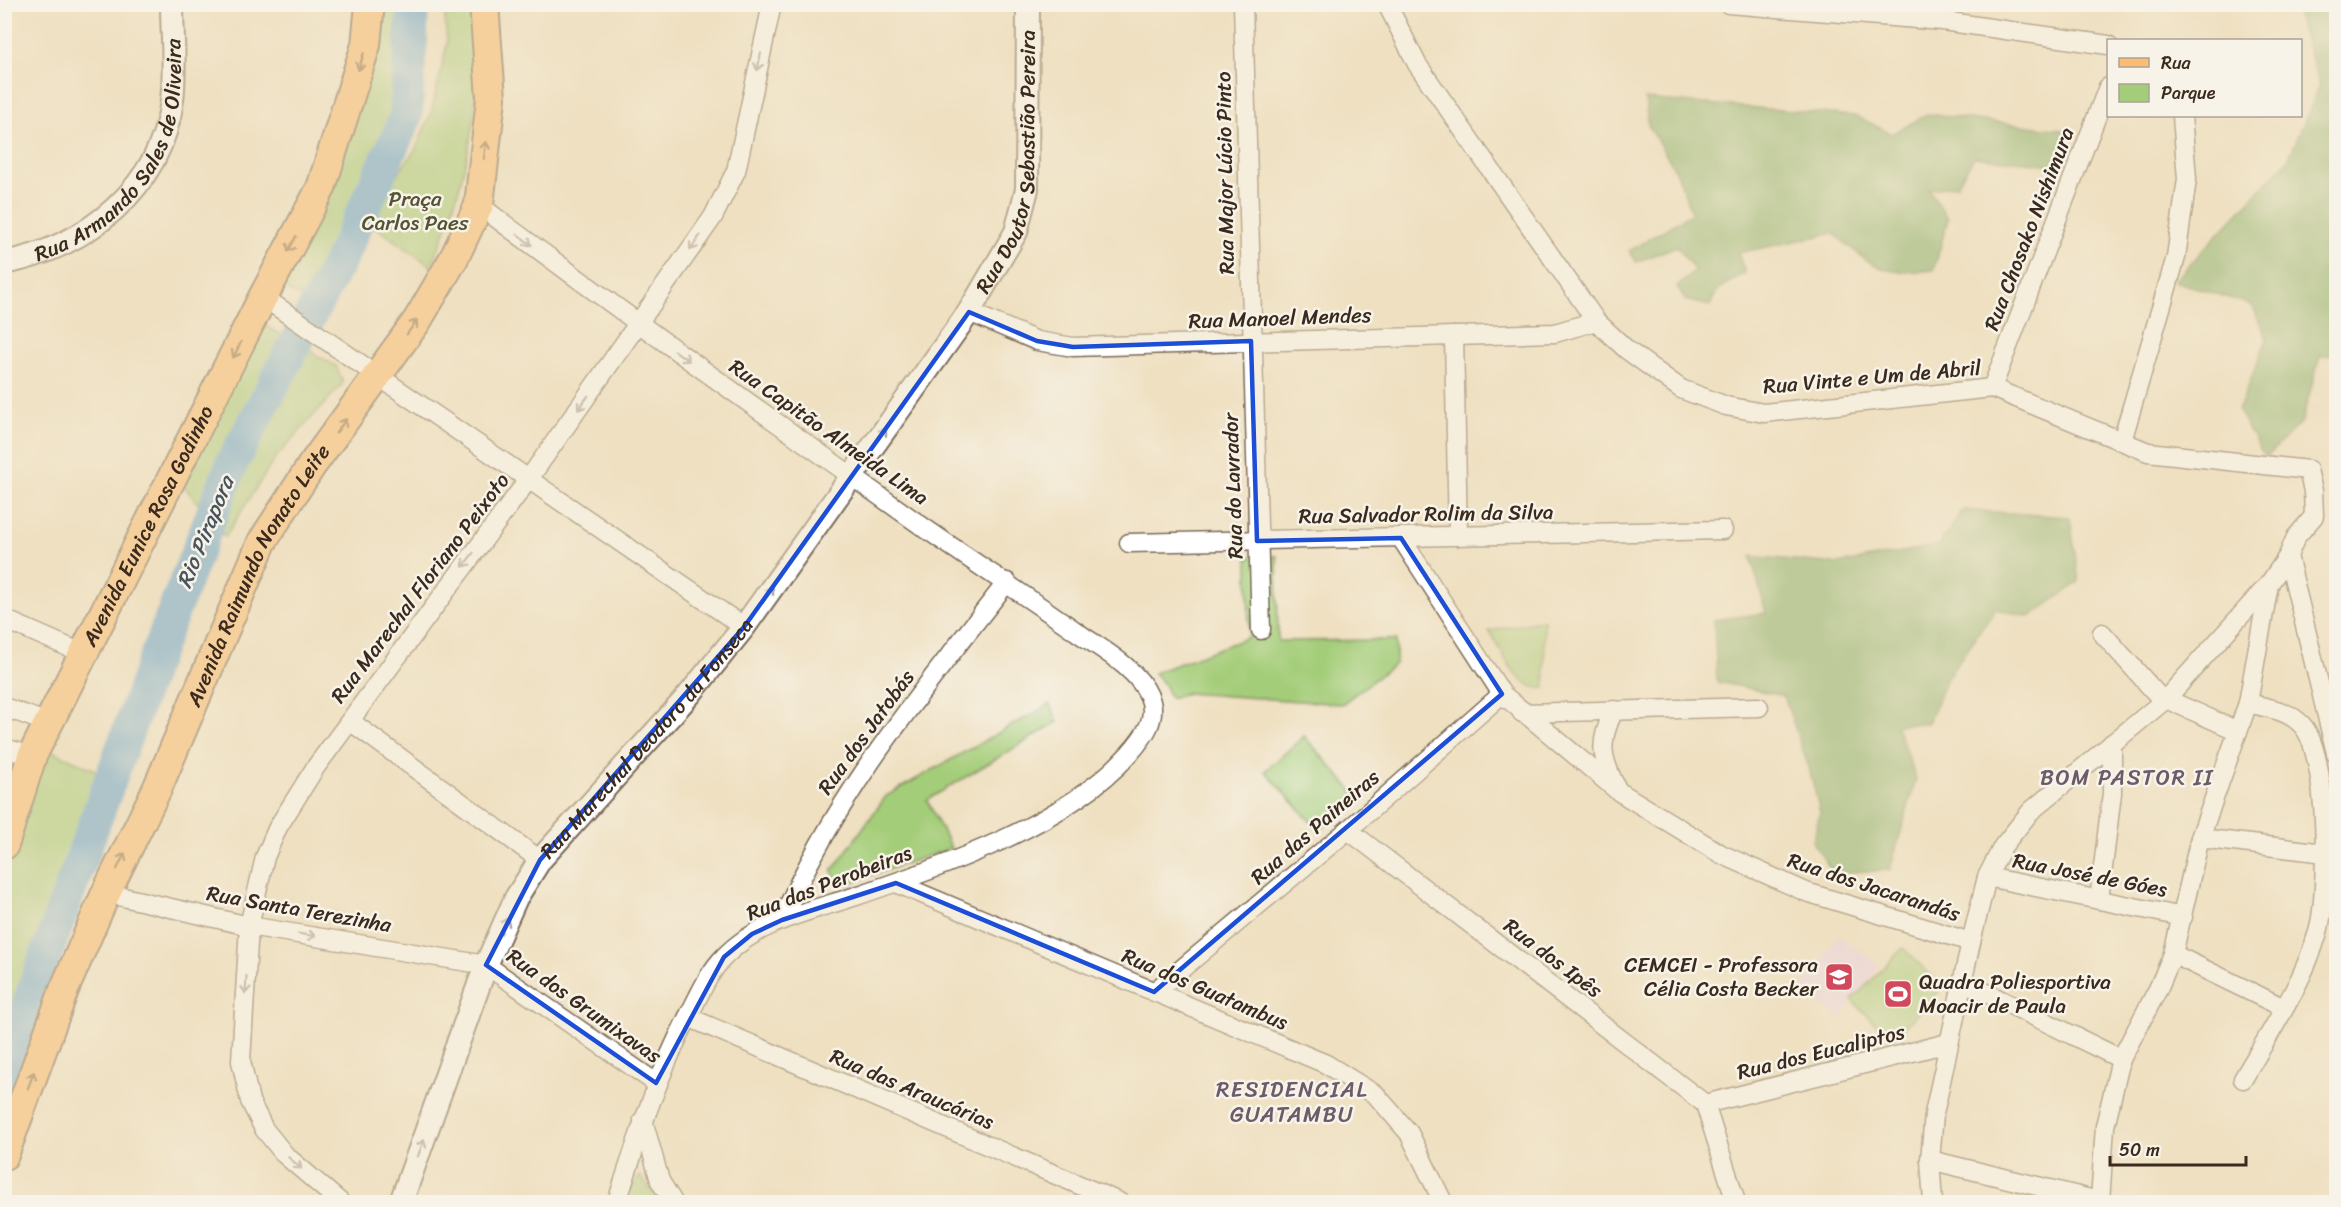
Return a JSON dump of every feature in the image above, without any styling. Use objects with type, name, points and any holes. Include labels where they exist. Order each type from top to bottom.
[{"type":"main road","name":"Avenida Eunice Rosa Godinho","points":[[4,845],[32,756],[269,302],[321,188],[366,45],[370,4]]},
{"type":"main road","name":"Avenida Raimundo Nonato Leite","points":[[4,1155],[64,990],[106,893],[157,789],[262,542],[312,465],[417,321],[439,284],[478,205],[491,98],[484,4]]},
{"type":"street","name":"Rua Armando Sales de Oliveira","points":[[4,263],[30,259],[68,243],[105,218],[135,192],[159,147],[172,101],[172,4]]},
{"type":"street","name":"Rua Marechal Floriano Peixoto","points":[[340,1203],[285,1155],[264,1129],[250,1101],[241,1061],[249,926],[265,857],[278,827],[315,768],[528,480],[713,217],[736,171],[772,4]]},
{"type":"street","name":"Rua Doutor Sebastião Pereira","points":[[969,312],[1016,232],[1027,189],[1028,4]]},
{"type":"street","name":"Rua Major Lúcio Pinto","points":[[1243,4],[1251,341]]},
{"type":"street","name":"Rua Vinte e Um de Abril","points":[[1387,4],[1418,64],[1596,321],[1628,350],[1680,389],[1736,408],[1764,413],[1992,388],[2148,452],[2308,470],[2313,491],[2314,516],[2296,537],[2288,556]]},
{"type":"street","points":[[1728,4],[1943,13],[2107,45]]},
{"type":"street","name":"Rua Chosako Nishimura","points":[[1992,388],[2107,92]]},
{"type":"street","points":[[2122,441],[2176,257],[2187,179],[2182,117]]},
{"type":"street","name":"Rua Capitão Almeida Lima","points":[[478,205],[639,325],[903,513],[1112,656],[1135,676],[1150,697]]},
{"type":"street","points":[[269,302],[327,339],[744,627]]},
{"type":"street","name":"Rua Manoel Mendes","points":[[969,312],[1037,340],[1073,347],[1555,333],[1596,321]]},
{"type":"street","name":"Rua Marechal Deodoro da Fonseca","points":[[401,1203],[486,965],[516,898],[540,860],[689,695],[744,627],[969,312]]},
{"type":"street","points":[[1454,336],[1458,536]]},
{"type":"street","name":"Rua do Lavrador","points":[[1251,341],[1261,630]]},
{"type":"street","name":"Rua Salvador Rolim da Silva","points":[[1129,543],[1723,530]]},
{"type":"street","name":"Rua dos Jacarandás","points":[[1401,538],[1502,694],[1618,791],[1721,854],[1806,892],[1971,942]]},
{"type":"street","points":[[1933,1203],[1930,1160],[1934,1114],[1971,942],[1988,877],[2003,846],[2031,811],[2165,700],[2269,584],[2288,556]]},
{"type":"street","points":[[2288,556],[2337,753]]},
{"type":"street","name":"Rua dos Jatobás","points":[[782,920],[802,874],[828,825],[876,751],[1007,582]]},
{"type":"street","points":[[1930,1160],[2101,1202],[2105,1126],[2121,1059],[2158,990],[2173,954],[2200,838],[2248,703],[2269,584]]},
{"type":"street","points":[[4,619],[84,654]]},
{"type":"street","points":[[2102,633],[2165,700],[2238,731]]},
{"type":"street","name":"Rua das Paineiras","points":[[1154,992],[1348,830],[1502,694]]},
{"type":"street","name":"Rua das Perobeiras","points":[[617,1203],[656,1083],[710,976],[724,957],[752,934],[782,920],[896,883],[1010,836],[1055,814],[1113,771],[1144,737],[1152,716],[1150,697]]},
{"type":"street","points":[[2243,1079],[2304,969],[2319,930],[2325,853],[2323,784],[2314,749],[2304,727],[2288,713],[2248,703]]},
{"type":"street","points":[[1522,713],[1759,706]]},
{"type":"street","points":[[4,707],[48,723]]},
{"type":"street","points":[[1614,710],[1604,731],[1602,751],[1618,791]]},
{"type":"street","points":[[350,721],[540,860]]},
{"type":"street","points":[[2099,900],[2112,793],[2112,743]]},
{"type":"street","points":[[4,748],[32,756]]},
{"type":"street","name":"Rua dos Ipês","points":[[1348,830],[1705,1104]]},
{"type":"street","points":[[2200,838],[2325,853]]},
{"type":"street","name":"Rua José de Góes","points":[[1988,877],[2183,917]]},
{"type":"street","name":"Rua dos Guatambus","points":[[896,883],[1326,1064],[1376,1095],[1409,1132],[1443,1203]]},
{"type":"street","name":"Rua Santa Terezinha","points":[[106,893],[249,926],[486,965]]},
{"type":"street","points":[[2173,954],[2284,1008]]},
{"type":"street","name":"Rua dos Grumixavas","points":[[486,965],[656,1083]]},
{"type":"street","points":[[1964,982],[2121,1059]]},
{"type":"street","name":"Rua das Araucárias","points":[[688,1017],[1119,1203]]},
{"type":"street","name":"Rua dos Eucaliptos","points":[[1705,1104],[1948,1043]]},
{"type":"street","points":[[1705,1104],[1736,1203]]},
{"type":"street","points":[[643,1120],[660,1181],[673,1203]]},
{"type":"highlighted area","points":[[969,312],[1037,341],[1073,347],[1251,341],[1257,541],[1401,538],[1502,694],[1154,992],[896,883],[782,920],[752,934],[724,957],[656,1083],[486,965],[540,860],[744,627]]},
{"type":"shaded area","name":"CEMCEI - Professora Célia Costa Becker","points":[[1838,936],[1879,965],[1840,1019],[1800,990]]},
{"type":"green space","points":[[374,5],[426,5],[427,43],[419,109],[404,151],[345,232],[306,300],[281,287]]},
{"type":"green space","name":"Praça Carlos Paes","points":[[444,5],[469,5],[476,49],[475,108],[459,190],[431,266],[364,219],[415,150],[432,111],[447,44]]},
{"type":"green space","points":[[2300,5],[2336,5],[2336,355],[2320,356],[2302,421],[2265,458],[2238,411],[2267,339],[2252,305],[2174,281],[2288,160],[2320,85],[2296,11]]},
{"type":"green space","points":[[1645,99],[1856,116],[1892,134],[1927,114],[2072,131],[2063,166],[1974,157],[1957,185],[1929,189],[1948,219],[1934,270],[1900,272],[1888,270],[1868,261],[1833,233],[1738,253],[1745,273],[1718,289],[1710,306],[1685,300],[1677,287],[1695,271],[1677,246],[1636,262],[1629,251],[1692,213],[1677,173],[1648,125]]},
{"type":"green space","points":[[259,322],[336,366],[343,383],[276,457],[225,537],[179,480]]},
{"type":"green space","points":[[1963,510],[2070,517],[2079,582],[2030,617],[1996,609],[1946,679],[1928,723],[1896,725],[1916,779],[1890,870],[1833,873],[1813,842],[1820,812],[1809,768],[1784,696],[1717,682],[1714,620],[1766,613],[1751,556],[1838,564],[1939,545]]},
{"type":"green space","points":[[1277,556],[1278,641],[1396,640],[1396,663],[1342,704],[1187,693],[1170,698],[1164,684],[1154,673],[1249,637],[1248,557]]},
{"type":"green space","points":[[1544,620],[1545,688],[1535,687],[1518,677],[1489,631]]},
{"type":"green space","points":[[1050,704],[1058,722],[927,800],[951,848],[847,884],[837,881],[832,871],[886,796]]},
{"type":"green space","points":[[1304,736],[1358,797],[1319,831],[1265,771]]},
{"type":"green space","points":[[43,747],[100,772],[16,1015],[5,1072],[5,873],[26,811]]},
{"type":"green space","name":"Quadra Poliesportiva Moacir de Paula","points":[[1903,948],[1943,987],[1892,1040],[1852,1000]]},
{"type":"green space","points":[[640,1176],[660,1202],[628,1202],[632,1187]]},
{"type":"waterway","name":"Rio Pirapora","points":[[4,1070],[152,666],[233,461],[341,258],[406,117],[413,4]]},
{"type":"place","name":"CEMCEI - Professora Célia Costa Becker","points":[[1839,977]]},
{"type":"place","name":"Quadra Poliesportiva Moacir de Paula","points":[[1898,994]]},
{"type":"district","name":"BOM PASTOR II","points":[[2127,777]]},
{"type":"district","name":"RESIDENCIAL GUATAMBU","points":[[1292,1102]]}]
